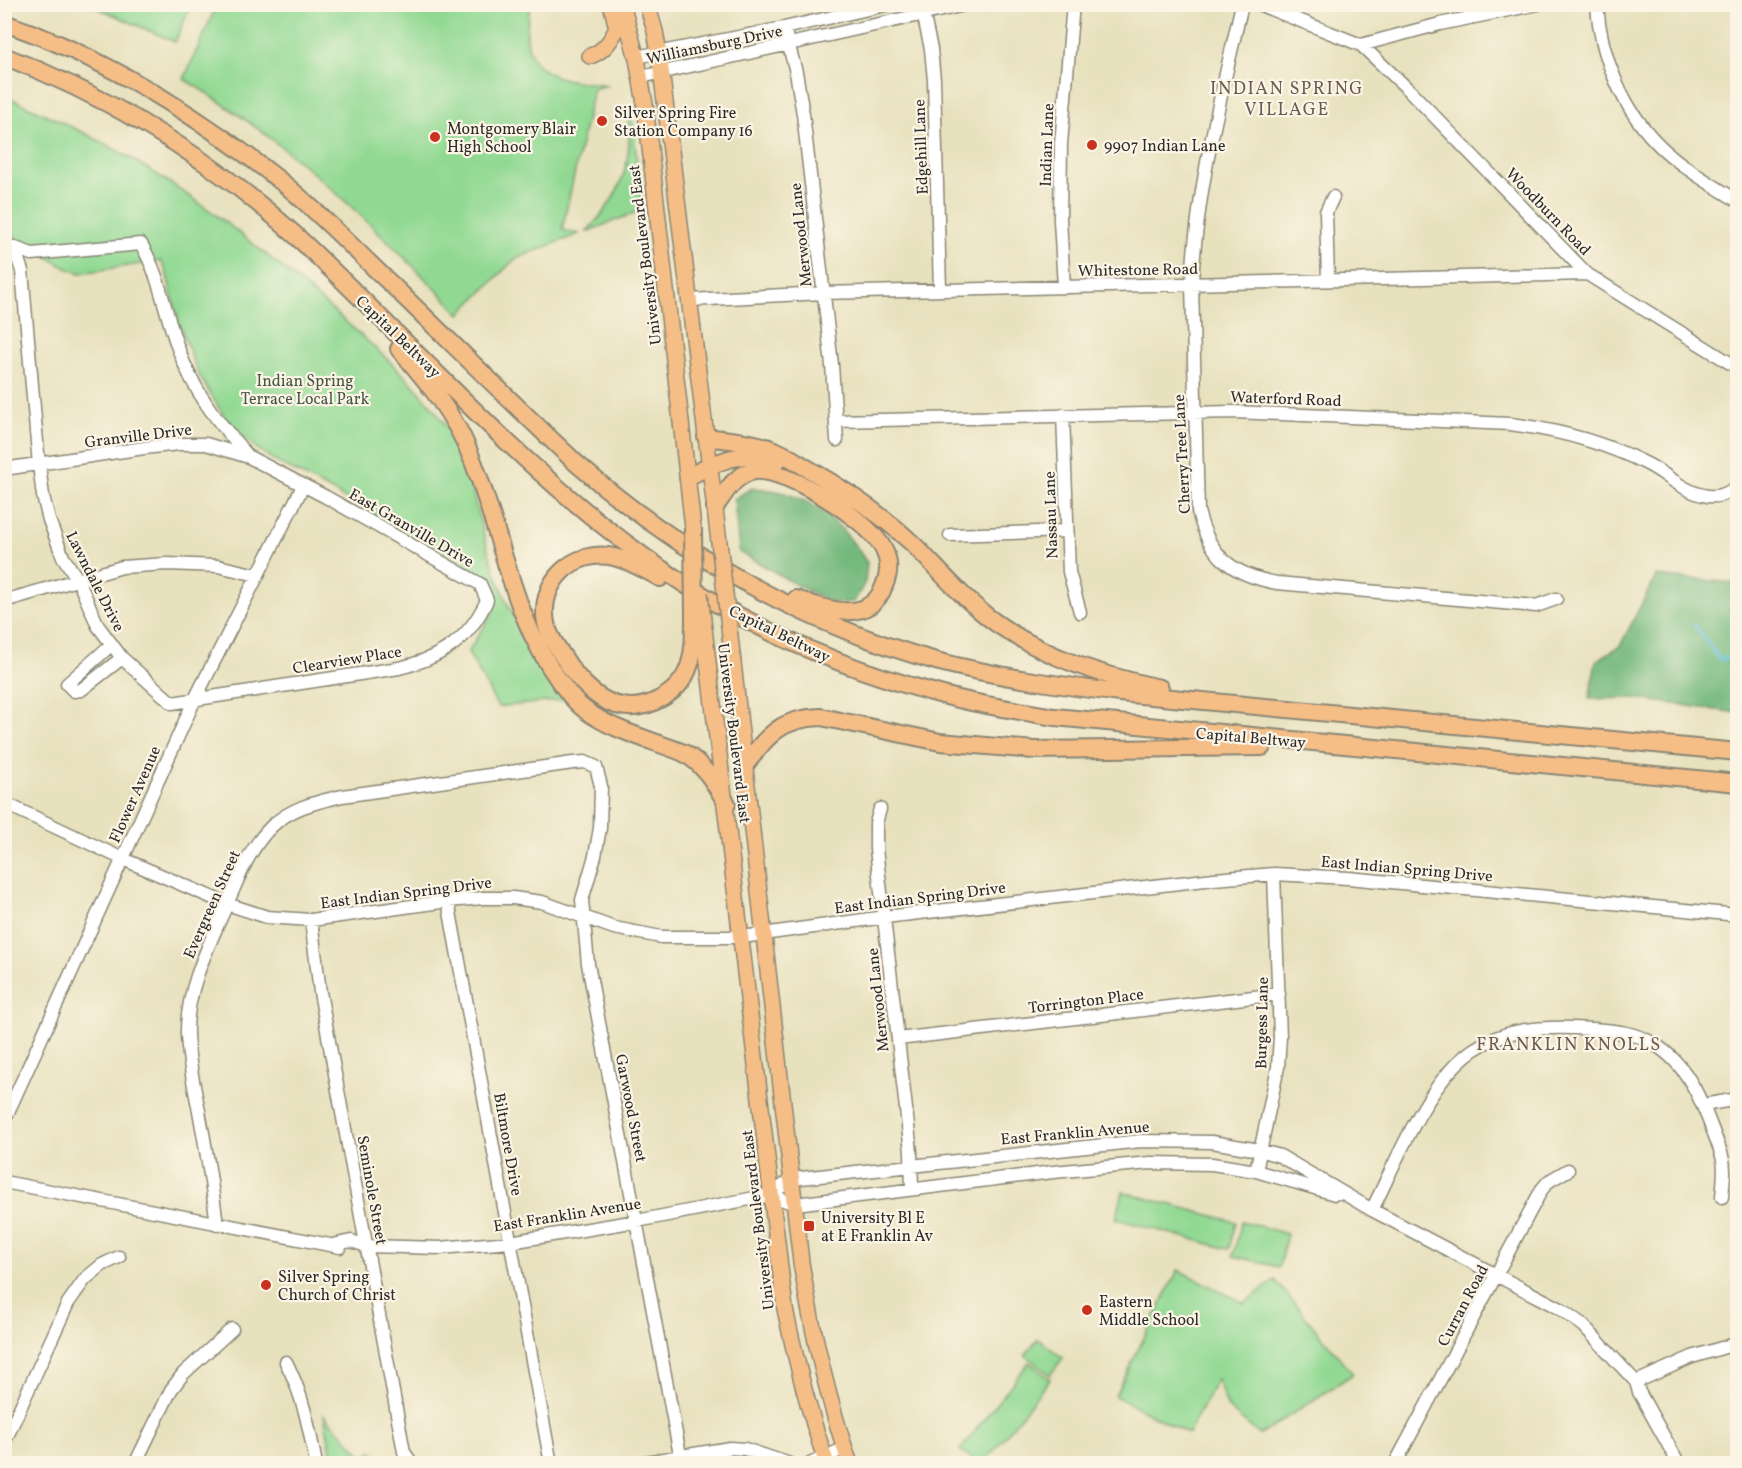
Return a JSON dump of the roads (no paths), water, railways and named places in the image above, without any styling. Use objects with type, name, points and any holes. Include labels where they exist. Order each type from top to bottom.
[{"type":"highway","name":"Capital Beltway","points":[[4,24],[67,49],[120,75],[175,106],[229,142],[285,185],[532,422],[601,485],[650,523],[729,573],[794,608],[849,632],[936,661],[1025,681],[1120,693],[1737,752]]},
{"type":"highway","name":"Capital Beltway","points":[[4,56],[56,77],[106,102],[212,166],[268,210],[512,446],[603,525],[661,568],[720,604],[783,638],[839,662],[933,693],[1055,717],[1737,783]]},
{"type":"highway","points":[[320,258],[447,407],[460,430],[480,482],[526,623],[543,657],[569,694],[582,708],[596,717],[695,759],[711,777],[726,804]]},
{"type":"highway","points":[[706,436],[753,443],[772,449],[824,477],[882,518],[912,543],[969,601],[995,622],[1040,650],[1110,676],[1231,704]]},
{"type":"highway","points":[[688,477],[709,465],[738,456],[751,455],[788,463],[824,477]]},
{"type":"highway","points":[[715,507],[730,485],[742,475],[753,471],[777,474],[818,493],[856,519],[873,534],[884,550],[888,564],[888,578],[873,603],[860,610],[844,612],[802,601],[729,573]]},
{"type":"highway","points":[[693,528],[698,617],[691,664],[684,678],[667,696],[639,706],[622,706],[606,701],[593,694],[582,684],[552,638],[546,625],[545,614],[549,588],[555,577],[565,567],[590,556],[603,555],[629,562],[714,606],[783,638]]},
{"type":"highway","points":[[745,765],[775,729],[790,721],[813,717],[840,720],[940,742],[1023,750],[1334,745]]},
{"type":"main road","points":[[590,56],[596,54],[613,37],[617,27],[611,4]]},
{"type":"main road","name":"University Boulevard East","points":[[622,4],[641,77],[693,528]]},
{"type":"main road","name":"University Boulevard East","points":[[647,4],[659,52],[690,300],[765,934],[801,1262],[811,1326],[831,1407],[850,1464]]},
{"type":"main road","name":"University Boulevard East","points":[[698,617],[726,804],[785,1309],[820,1461]]},
{"type":"street","name":"Williamsburg Drive","points":[[636,57],[784,28],[890,4]]},
{"type":"street","name":"Williamsburg Drive","points":[[641,77],[788,45],[922,10],[969,4]]},
{"type":"street","name":"Indian Lane","points":[[1064,288],[1060,220],[1061,144],[1073,4]]},
{"type":"street","name":"Cherry Tree Lane","points":[[1242,4],[1198,210],[1192,285],[1198,511],[1208,540],[1216,553],[1240,572],[1256,579],[1277,583],[1536,606],[1556,599]]},
{"type":"street","points":[[1258,4],[1361,45],[1440,24],[1538,4]]},
{"type":"street","points":[[1597,4],[1605,53],[1612,73],[1632,110],[1649,134],[1684,166],[1737,201]]},
{"type":"street","name":"Edgehill Lane","points":[[922,10],[934,80],[940,290]]},
{"type":"street","name":"Merwood Lane","points":[[784,28],[796,72],[803,114],[832,365],[837,440]]},
{"type":"street","name":"Woodburn Road","points":[[1361,45],[1410,91],[1587,274],[1737,368]]},
{"type":"street","points":[[1328,280],[1326,212],[1333,197]]},
{"type":"street","points":[[9,245],[32,254],[141,244],[149,258],[178,350],[200,397],[213,416],[249,457]]},
{"type":"street","name":"Lawndale Drive","points":[[9,245],[22,271],[43,496],[63,557],[78,580],[98,626],[122,658],[172,703],[195,699]]},
{"type":"street","name":"Whitestone Road","points":[[690,300],[823,293],[1587,274]]},
{"type":"street","name":"Waterford Road","points":[[836,421],[1234,411],[1457,421],[1541,428],[1575,436],[1621,451],[1703,495],[1720,496],[1737,486]]},
{"type":"street","name":"Nassau Lane","points":[[1064,415],[1069,572],[1080,612]]},
{"type":"street","name":"Granville Drive","points":[[4,469],[179,444],[206,444],[249,457],[303,486]]},
{"type":"street","name":"Flower Avenue","points":[[4,1121],[195,699],[303,486]]},
{"type":"street","name":"East Granville Drive","points":[[303,486],[480,584],[487,600],[482,610]]},
{"type":"street","points":[[950,535],[1067,531]]},
{"type":"street","points":[[4,601],[122,567],[167,564],[218,566],[257,575]]},
{"type":"street","name":"Clearview Place","points":[[195,699],[422,663],[459,641],[473,626],[482,610]]},
{"type":"street","points":[[111,645],[67,684],[74,691],[81,690],[122,658]]},
{"type":"street","name":"Evergreen Street","points":[[217,1224],[212,1182],[190,1067],[188,1016],[194,987],[227,904],[248,857],[272,826],[289,813],[308,804],[342,796],[573,763],[585,762],[596,767]]},
{"type":"street","name":"Garwood Street","points":[[596,767],[601,786],[600,828],[595,856],[582,900],[588,964],[680,1455]]},
{"type":"street","name":"East Indian Spring Drive","points":[[4,803],[123,859],[227,904],[267,917],[311,920],[448,901],[513,898],[542,902],[614,928],[661,937],[741,937],[885,917],[1274,874],[1348,878],[1737,915]]},
{"type":"street","name":"Merwood Lane","points":[[880,808],[876,823],[876,849],[913,1166],[912,1189]]},
{"type":"street","name":"Burgess Lane","points":[[1256,1171],[1278,1067],[1280,1037],[1274,874]]},
{"type":"street","name":"Biltmore Drive","points":[[448,901],[551,1464]]},
{"type":"street","name":"Seminole Street","points":[[311,920],[320,992],[404,1452],[412,1464]]},
{"type":"street","name":"Torrington Place","points":[[898,1039],[1279,994]]},
{"type":"street","points":[[1372,1210],[1427,1102],[1442,1078],[1472,1050],[1493,1039],[1540,1027],[1594,1030],[1638,1036],[1664,1050],[1685,1071],[1703,1105],[1722,1157],[1724,1169],[1722,1197]]},
{"type":"street","points":[[1703,1105],[1737,1099]]},
{"type":"street","name":"East Franklin Avenue","points":[[4,1182],[333,1245],[351,1241],[367,1246],[440,1248],[510,1242],[637,1221],[770,1195],[792,1179],[1141,1141],[1212,1142],[1281,1156],[1372,1210],[1559,1308],[1583,1325],[1636,1382],[1638,1392],[1679,1464]]},
{"type":"street","name":"East Franklin Avenue","points":[[770,1195],[795,1204],[1150,1162],[1212,1164],[1256,1171],[1334,1194],[1372,1210]]},
{"type":"street","name":"Curran Road","points":[[1395,1464],[1542,1189],[1568,1170]]},
{"type":"street","points":[[4,1443],[68,1303],[84,1279],[102,1265],[119,1257]]},
{"type":"street","points":[[135,1464],[171,1390],[183,1374],[232,1329]]},
{"type":"street","points":[[1636,1382],[1692,1357],[1737,1343]]},
{"type":"street","points":[[286,1362],[297,1382],[306,1410],[316,1464]]},
{"type":"street","points":[[634,1464],[730,1448],[745,1449],[790,1464]]},
{"type":"street","points":[[820,1461],[845,1448]]},
{"type":"waterway","points":[[1694,624],[1720,660],[1738,655]]},
{"type":"place","name":"Silver Spring Fire Station Company 16","points":[[602,121]]},
{"type":"place","name":"Montgomery Blair High School","points":[[435,137]]},
{"type":"place","name":"9907 Indian Lane","points":[[1092,145]]},
{"type":"place","name":"University Bl E at E Franklin Av","points":[[809,1226]]},
{"type":"place","name":"Silver Spring Church of Christ","points":[[266,1285]]},
{"type":"place","name":"Eastern Middle School","points":[[1087,1310]]},
{"type":"district","name":"INDIAN SPRING VILLAGE","points":[[1287,98]]},
{"type":"district","name":"FRANKLIN KNOLLS","points":[[1569,1044]]},
{"type":"park label","name":"Indian Spring Terrace Local Park","points":[[305,389]]}]
